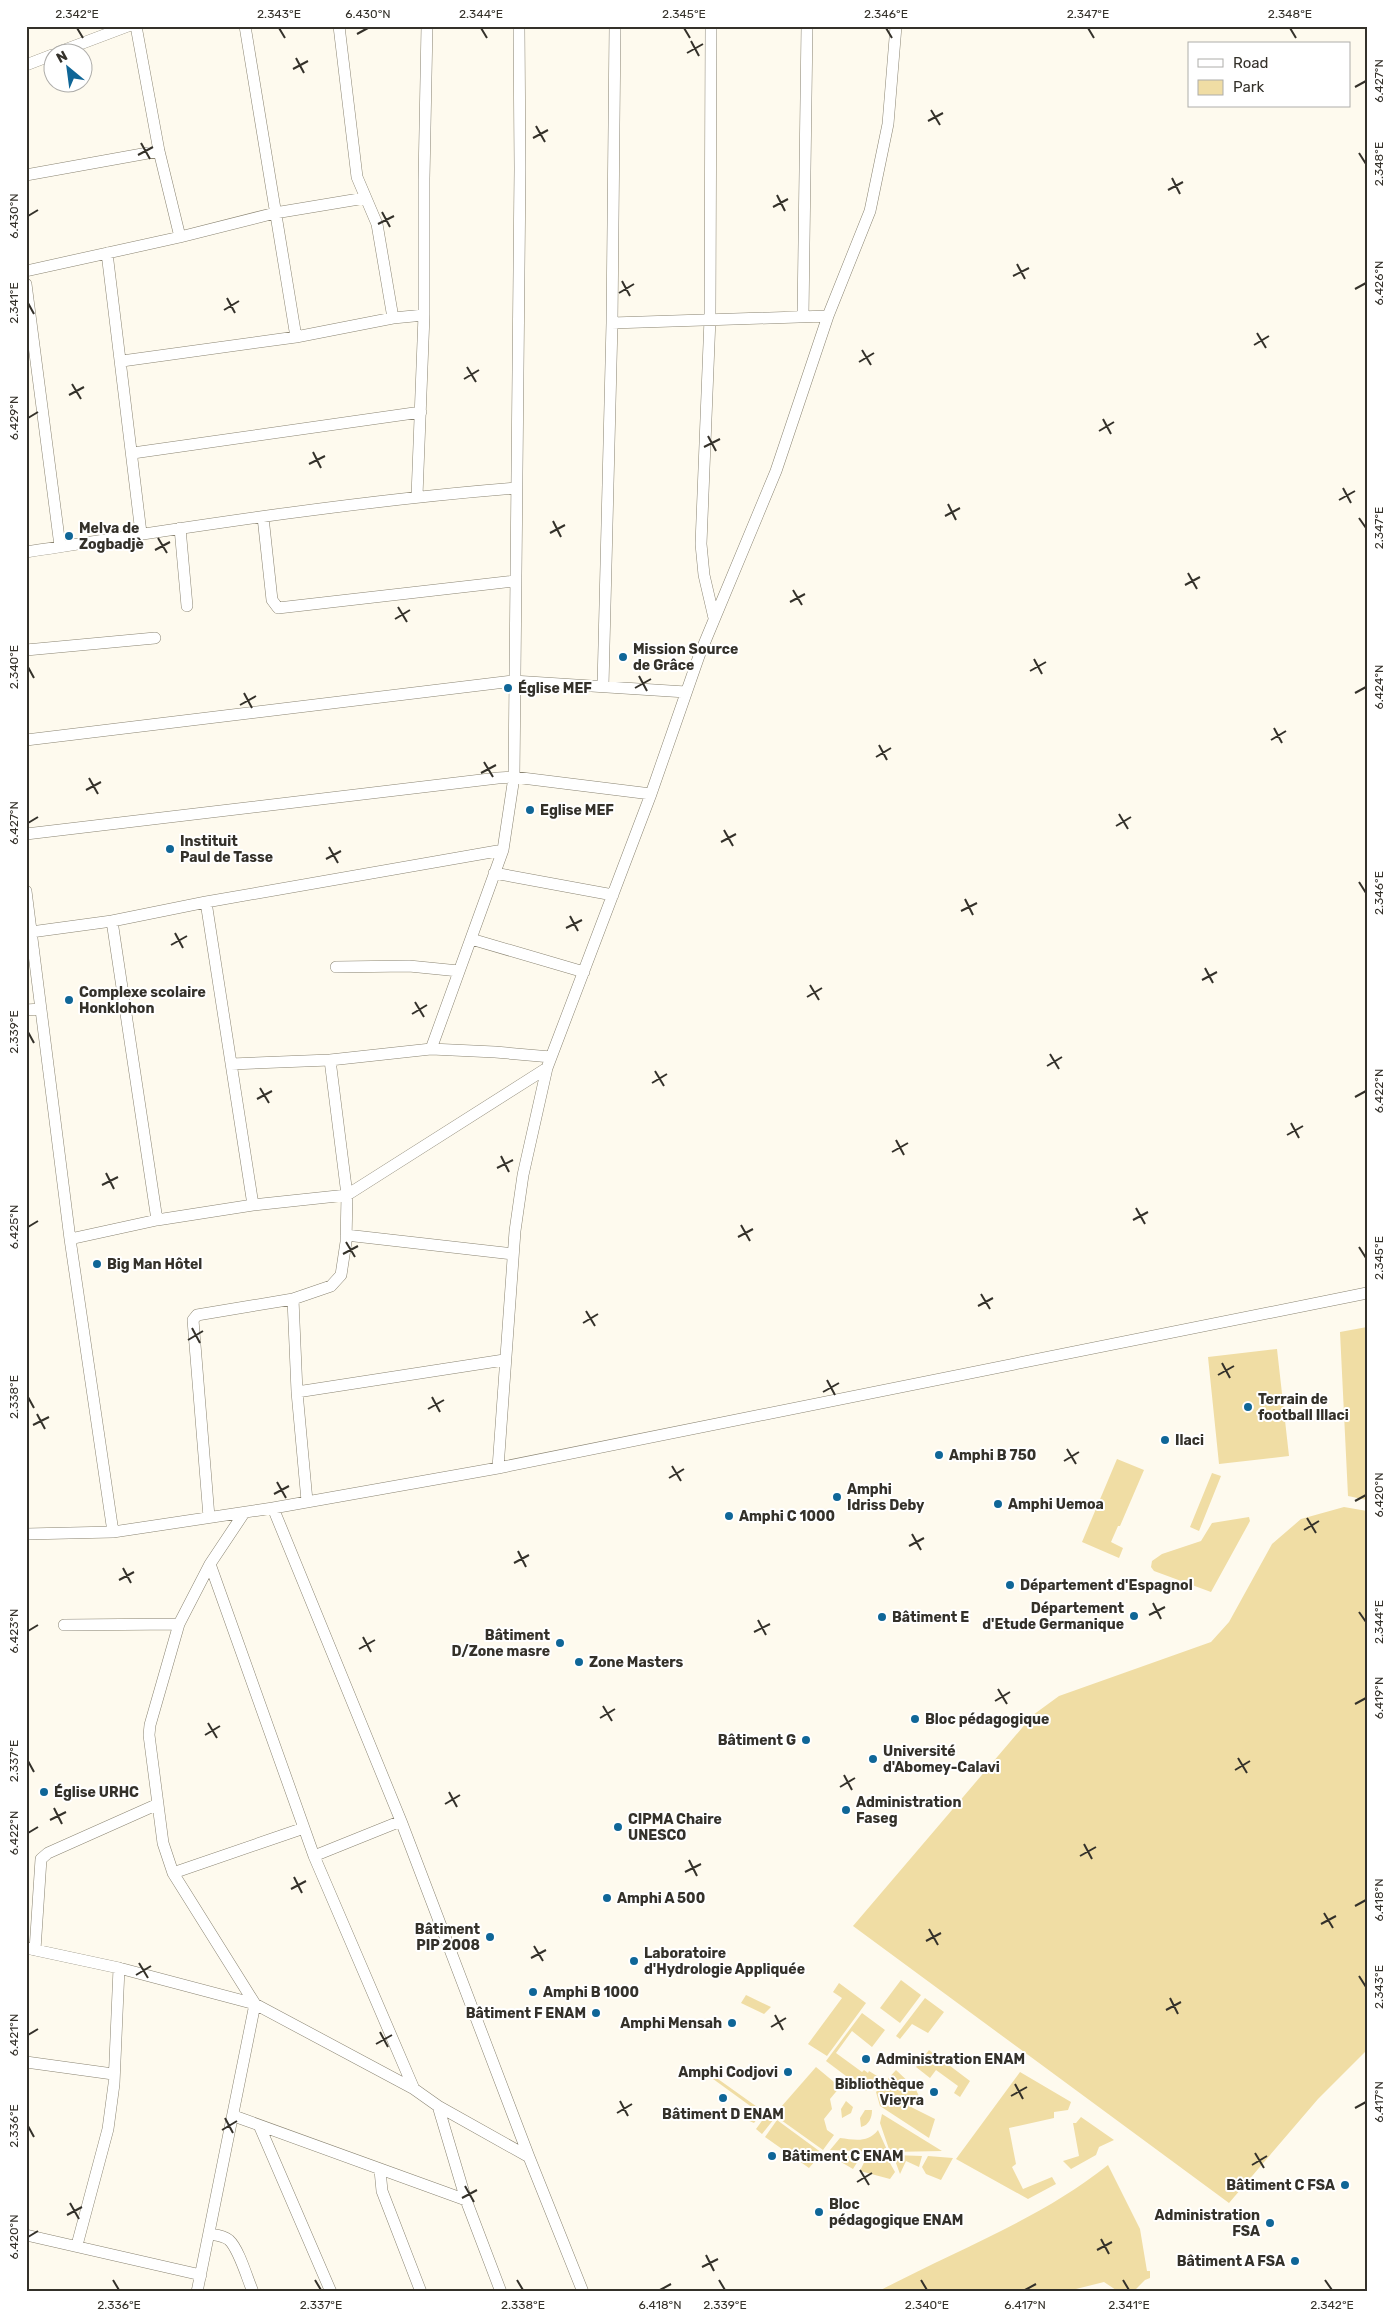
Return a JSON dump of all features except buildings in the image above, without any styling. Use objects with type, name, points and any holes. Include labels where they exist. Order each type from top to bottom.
[{"type":"street","points":[[86,42],[128,26]]},
{"type":"street","points":[[136,26],[159,152],[180,237]]},
{"type":"street","points":[[244,26],[296,337]]},
{"type":"street","points":[[339,26],[357,176],[376,224],[393,318]]},
{"type":"street","points":[[417,496],[424,315],[424,179],[428,26]]},
{"type":"street","points":[[431,1049],[503,850],[514,777],[513,681],[520,169],[519,26]]},
{"type":"street","points":[[603,686],[612,323],[615,26]]},
{"type":"street","points":[[711,26],[710,318],[701,544],[704,574],[714,618]]},
{"type":"street","points":[[803,316],[807,26]]},
{"type":"street","points":[[498,1468],[504,1360],[513,1254],[523,1176],[549,1063],[652,794],[686,692],[714,618],[776,472],[828,316],[870,211],[880,169],[889,116],[896,26]]},
{"type":"street","points":[[26,65],[42,59]]},
{"type":"street","points":[[26,176],[159,152]]},
{"type":"street","points":[[26,271],[180,237],[275,213],[365,198]]},
{"type":"street","points":[[107,253],[122,361],[141,533]]},
{"type":"street","points":[[26,284],[60,546]]},
{"type":"street","points":[[122,361],[296,337],[393,318],[424,315]]},
{"type":"street","points":[[612,323],[710,318],[828,316]]},
{"type":"street","points":[[133,453],[421,412]]},
{"type":"street","points":[[26,552],[141,533],[417,496],[516,488]]},
{"type":"street","points":[[263,517],[272,600],[278,608],[515,581]]},
{"type":"street","points":[[180,528],[187,606]]},
{"type":"street","points":[[26,650],[155,638]]},
{"type":"street","points":[[26,740],[513,681],[686,692]]},
{"type":"street","points":[[26,834],[514,777],[652,794]]},
{"type":"street","points":[[31,932],[112,921],[206,902],[503,850]]},
{"type":"street","points":[[494,873],[613,895]]},
{"type":"street","points":[[26,891],[70,1239],[113,1532]]},
{"type":"street","points":[[206,902],[253,1205]]},
{"type":"street","points":[[112,921],[157,1220]]},
{"type":"street","points":[[471,939],[584,972]]},
{"type":"street","points":[[336,967],[409,966],[459,971]]},
{"type":"street","points":[[26,1010],[41,1009]]},
{"type":"street","points":[[231,1064],[330,1060],[431,1049],[495,1052],[549,1063]]},
{"type":"street","points":[[208,1517],[193,1320],[197,1316],[293,1299],[331,1286],[342,1275],[347,1195],[330,1060]]},
{"type":"street","points":[[70,1239],[157,1220],[253,1205],[347,1195],[549,1063]]},
{"type":"street","points":[[346,1235],[513,1254]]},
{"type":"street","points":[[26,1534],[113,1532],[244,1513],[498,1468],[1367,1293]]},
{"type":"street","points":[[293,1299],[297,1392],[307,1501]]},
{"type":"street","points":[[297,1392],[504,1360]]},
{"type":"street","points":[[273,1508],[401,1821],[529,2157],[583,2292]]},
{"type":"street","points":[[197,2292],[234,2116],[255,2004],[173,1873],[162,1843],[149,1735],[150,1725],[179,1624],[210,1564],[244,1513]]},
{"type":"street","points":[[210,1564],[314,1856],[414,2090]]},
{"type":"street","points":[[64,1625],[179,1624]]},
{"type":"street","points":[[158,1804],[48,1853],[41,1860],[30,1949],[119,1968],[255,2004],[414,2090],[438,2106],[529,2157]]},
{"type":"street","points":[[314,1856],[401,1821]]},
{"type":"street","points":[[173,1873],[304,1828]]},
{"type":"street","points":[[77,2245],[108,2128],[119,1968]]},
{"type":"street","points":[[26,2062],[113,2074]]},
{"type":"street","points":[[438,2106],[466,2200],[502,2292]]},
{"type":"street","points":[[234,2116],[466,2200]]},
{"type":"street","points":[[259,2125],[331,2292]]},
{"type":"street","points":[[380,2170],[382,2191],[421,2292]]},
{"type":"street","points":[[26,2234],[200,2275]]},
{"type":"street","points":[[209,2234],[221,2236],[229,2240],[235,2248],[253,2292]]},
{"type":"green space","points":[[1367,1327],[1367,1500],[1348,1496],[1340,1332]]},
{"type":"green space","name":"Terrain de football Illaci","points":[[1277,1349],[1289,1456],[1219,1464],[1208,1357]]},
{"type":"green space","points":[[1117,1459],[1144,1470],[1120,1526],[1118,1526],[1111,1542],[1123,1548],[1119,1558],[1082,1542]]},
{"type":"green space","points":[[1212,1473],[1221,1476],[1199,1531],[1190,1527]]},
{"type":"green space","points":[[1344,1507],[1367,1511],[1367,2050],[1318,2099],[1229,2203],[853,1926],[1033,1715],[1059,1696],[1211,1642],[1229,1622],[1272,1544],[1301,1519]]},
{"type":"green space","points":[[1249,1517],[1250,1521],[1211,1592],[1154,1571],[1151,1567],[1152,1561],[1162,1554],[1201,1541],[1212,1523]]},
{"type":"green space","points":[[901,1980],[921,1995],[900,2023],[880,2008]]},
{"type":"green space","points":[[839,1983],[866,2003],[827,2056],[808,2044],[842,1998],[833,1992]]},
{"type":"green space","points":[[746,1995],[771,2007],[764,2014],[741,2003]]},
{"type":"green space","points":[[925,1998],[944,2012],[928,2033],[912,2024],[900,2039],[896,2036]]},
{"type":"green space","points":[[862,2013],[885,2030],[872,2047],[852,2031],[836,2053],[862,2072],[864,2070],[868,2073],[869,2071],[877,2076],[866,2091],[826,2061]]},
{"type":"green space","points":[[929,2050],[970,2081],[960,2097],[954,2093],[958,2086],[936,2070],[930,2078],[916,2067]]},
{"type":"green space","points":[[816,2067],[840,2087],[830,2099],[832,2109],[824,2119],[827,2130],[834,2135],[823,2150],[774,2115]]},
{"type":"green space","points":[[896,2070],[915,2088],[919,2096],[911,2107],[935,2119],[929,2138],[880,2106],[876,2092]]},
{"type":"green space","points":[[1020,2072],[1071,2102],[1068,2110],[1054,2112],[1054,2118],[1009,2128],[1016,2164],[1012,2167],[1023,2189],[1052,2177],[1056,2184],[1028,2199],[956,2159]]},
{"type":"green space","points":[[711,2074],[760,2109],[760,2115],[754,2123],[745,2119],[753,2108],[709,2076]]},
{"type":"green space","points":[[846,2101],[853,2107],[851,2113],[842,2118],[841,2109]]},
{"type":"green space","points":[[865,2110],[872,2110],[870,2121],[861,2127],[860,2118]]},
{"type":"green space","points":[[767,2114],[774,2119],[762,2134],[756,2129]]},
{"type":"green space","points":[[882,2114],[942,2151],[890,2152],[880,2123]]},
{"type":"green space","points":[[1081,2117],[1114,2140],[1099,2147],[1096,2155],[1071,2169],[1063,2161],[1079,2156],[1073,2123],[1076,2123]]},
{"type":"green space","points":[[777,2120],[822,2153],[809,2168],[765,2137]]},
{"type":"green space","points":[[878,2130],[888,2152],[830,2150],[840,2138],[866,2139]]},
{"type":"green space","points":[[829,2155],[861,2156],[853,2169]]},
{"type":"green space","points":[[893,2155],[922,2156],[919,2167],[906,2161],[900,2174]]},
{"type":"green space","points":[[867,2156],[886,2156],[895,2172],[890,2179],[860,2171]]},
{"type":"green space","points":[[928,2156],[953,2158],[941,2180],[926,2174],[922,2167]]},
{"type":"green space","points":[[1108,2165],[1140,2229],[1147,2271],[1150,2271],[1150,2278],[1145,2280],[1133,2292],[1119,2292],[1104,2282],[1064,2292],[877,2292],[1025,2219],[1081,2185]]},
{"type":"place","name":"Melva de Zogbadjè","points":[[69,536]]},
{"type":"place","name":"Mission Source de Grâce","points":[[623,657]]},
{"type":"place","name":"Église MEF","points":[[508,688]]},
{"type":"place","name":"Eglise MEF","points":[[530,810]]},
{"type":"place","name":"Instituit Paul de Tasse","points":[[170,849]]},
{"type":"place","name":"Complexe scolaire Honklohon","points":[[69,1000]]},
{"type":"place","name":"Big Man Hôtel","points":[[97,1264]]},
{"type":"place","name":"Terrain de football Illaci","points":[[1248,1407]]},
{"type":"place","name":"Ilaci","points":[[1165,1440]]},
{"type":"place","name":"Amphi B 750","points":[[939,1455]]},
{"type":"place","name":"Amphi Idriss Deby","points":[[837,1497]]},
{"type":"place","name":"Amphi Uemoa","points":[[998,1504]]},
{"type":"place","name":"Amphi C 1000","points":[[729,1516]]},
{"type":"place","name":"Département d'Espagnol","points":[[1010,1585]]},
{"type":"place","name":"Département d'Etude Germanique","points":[[1134,1616]]},
{"type":"place","name":"Bâtiment E","points":[[882,1617]]},
{"type":"place","name":"Bâtiment D/Zone masre","points":[[560,1643]]},
{"type":"place","name":"Zone Masters","points":[[579,1662]]},
{"type":"place","name":"Bloc pédagogique","points":[[915,1719]]},
{"type":"place","name":"Bâtiment G","points":[[806,1740]]},
{"type":"place","name":"Université d'Abomey-Calavi","points":[[873,1759]]},
{"type":"place","name":"Église URHC","points":[[44,1792]]},
{"type":"place","name":"Administration Faseg","points":[[846,1810]]},
{"type":"place","name":"CIPMA Chaire UNESCO","points":[[618,1827]]},
{"type":"place","name":"Amphi A 500","points":[[607,1898]]},
{"type":"place","name":"Bâtiment PIP 2008","points":[[490,1937]]},
{"type":"place","name":"Laboratoire d'Hydrologie Appliquée","points":[[634,1961]]},
{"type":"place","name":"Amphi B 1000","points":[[533,1992]]},
{"type":"place","name":"Bâtiment F ENAM","points":[[596,2013]]},
{"type":"place","name":"Amphi Mensah","points":[[732,2023]]},
{"type":"place","name":"Administration ENAM","points":[[866,2059]]},
{"type":"place","name":"Amphi Codjovi","points":[[788,2072]]},
{"type":"place","name":"Bibliothèque Vieyra","points":[[934,2092]]},
{"type":"place","name":"Bâtiment D ENAM","points":[[723,2098]]},
{"type":"place","name":"Bâtiment C ENAM","points":[[772,2156]]},
{"type":"place","name":"Bâtiment C FSA","points":[[1345,2185]]},
{"type":"place","name":"Bloc pédagogique ENAM","points":[[819,2212]]},
{"type":"place","name":"Administration FSA","points":[[1270,2223]]},
{"type":"place","name":"Bâtiment A FSA","points":[[1295,2261]]}]
